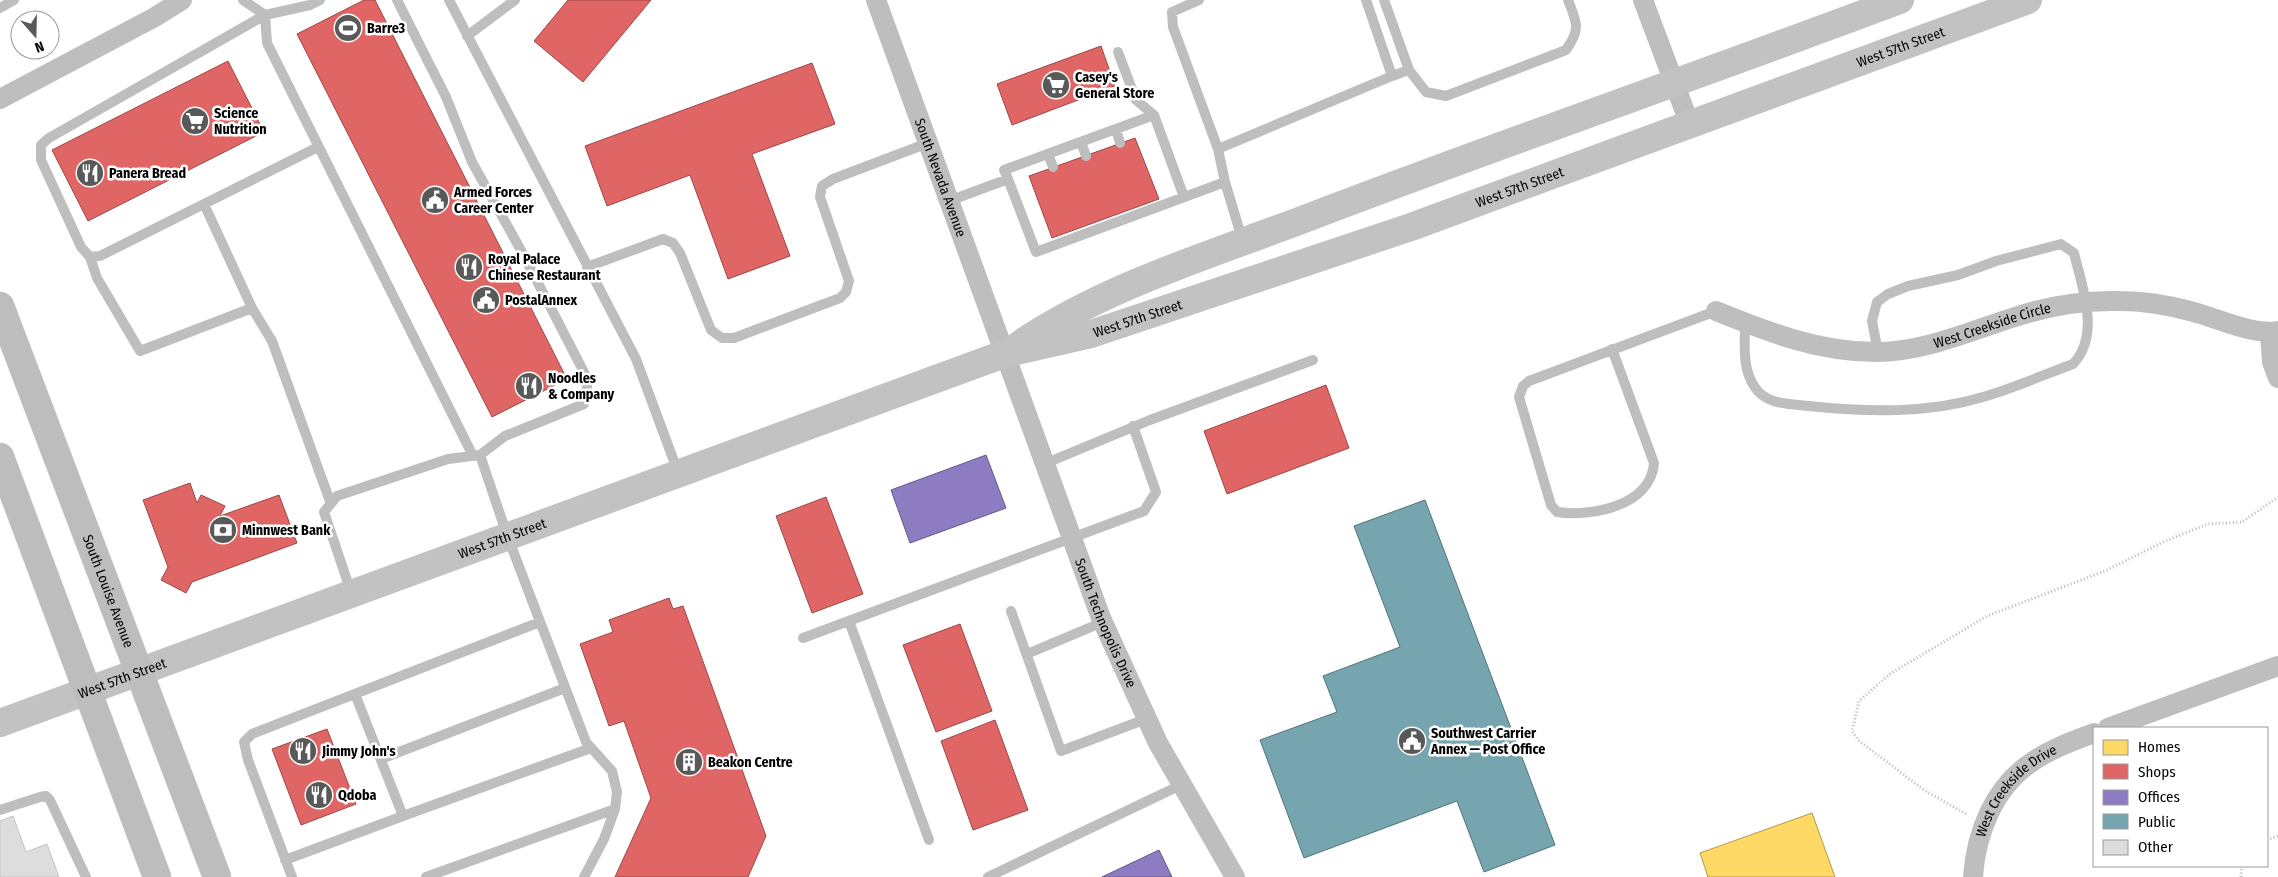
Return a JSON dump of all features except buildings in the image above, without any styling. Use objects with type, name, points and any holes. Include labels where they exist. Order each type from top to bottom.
[{"type":"main road","name":"West 57th Street","points":[[1004,354],[1054,321],[1127,287],[1900,0]]},
{"type":"main road","name":"West 57th Street","points":[[0,722],[1004,354],[1091,334],[1411,227],[2028,0]]},
{"type":"main road","name":"South Louise Avenue","points":[[0,306],[217,877]]},
{"type":"main road","points":[[0,456],[157,877]]},
{"type":"street","points":[[0,98],[155,17],[182,0]]},
{"type":"street","name":"South Nevada Avenue","points":[[876,0],[1004,354]]},
{"type":"street","points":[[1643,0],[1690,125]]},
{"type":"street","name":"West Creekside Circle","points":[[1716,312],[1778,336],[1828,349],[1878,352],[1927,345],[2032,312],[2086,302],[2121,300],[2168,306],[2218,318],[2254,330],[2274,332]]},
{"type":"street","points":[[2274,332],[2272,362],[2278,378]]},
{"type":"street","name":"South Technopolis Drive","points":[[1004,354],[1103,622],[1146,719],[1181,785],[1235,877]]},
{"type":"street","points":[[2111,727],[2278,666]]},
{"type":"street","name":"West Creekside Drive","points":[[1973,877],[1975,853],[1984,825],[2000,792],[2031,762],[2050,751],[2093,734]]},
{"type":"lane","points":[[0,8],[14,0]]},
{"type":"lane","points":[[243,0],[265,15]]},
{"type":"lane","points":[[252,308],[140,351],[97,278],[90,257],[82,247],[41,160],[41,145],[265,15],[310,5],[320,0]]},
{"type":"lane","points":[[351,592],[324,512],[337,496],[448,459],[477,456],[505,436],[584,404],[588,380],[523,254],[472,162],[446,97],[397,0]]},
{"type":"lane","points":[[449,0],[636,359],[678,472]]},
{"type":"lane","points":[[467,36],[515,0]]},
{"type":"lane","points":[[1199,0],[1172,12],[1173,28],[1218,149],[1225,182],[1244,242]]},
{"type":"lane","points":[[1366,0],[1392,76]]},
{"type":"lane","points":[[1384,0],[1409,70],[1426,92],[1446,96],[1566,50],[1574,39],[1578,25],[1568,0]]},
{"type":"lane","points":[[265,15],[267,43],[318,147],[477,456],[586,742],[612,771],[617,792],[615,809],[604,839],[584,877]]},
{"type":"lane","points":[[1118,52],[1136,100],[1154,115],[1184,197]]},
{"type":"lane","points":[[1218,149],[1409,70]]},
{"type":"lane","points":[[1154,115],[1004,170],[1036,252],[1077,232],[1145,207],[1184,197],[1225,182]]},
{"type":"lane","points":[[1116,129],[1120,143]]},
{"type":"lane","points":[[1081,142],[1086,156]]},
{"type":"lane","points":[[587,267],[663,239],[673,242],[680,253],[711,330],[722,338],[734,338],[840,298],[846,292],[849,281],[820,196],[822,186],[833,179],[928,143]]},
{"type":"lane","points":[[90,257],[100,256],[318,147]]},
{"type":"lane","points":[[1048,154],[1053,167]]},
{"type":"lane","points":[[948,201],[1008,179]]},
{"type":"lane","points":[[204,204],[252,308],[272,341],[331,504]]},
{"type":"lane","points":[[1746,323],[1745,361],[1753,386],[1762,395],[1776,402],[1860,412],[1923,409],[1983,398],[2073,364],[2081,356],[2088,340],[2086,302],[2074,253],[2061,244],[1996,261],[1958,275],[1908,286],[1888,294],[1877,302],[1872,320],[1878,352]]},
{"type":"lane","points":[[1612,350],[1654,463],[1653,473],[1642,490],[1622,504],[1605,510],[1573,514],[1557,512],[1551,505],[1519,398],[1523,386],[1529,381],[1612,350],[1716,312]]},
{"type":"lane","points":[[1044,464],[1133,426],[1313,360]]},
{"type":"lane","points":[[803,638],[1144,512],[1156,492],[1133,426]]},
{"type":"lane","points":[[1012,611],[1061,750],[1146,719]]},
{"type":"lane","points":[[849,621],[929,840]]},
{"type":"lane","points":[[292,877],[248,760],[244,742],[252,734],[540,622]]},
{"type":"lane","points":[[1027,654],[1103,622]]},
{"type":"lane","points":[[380,759],[565,688]]},
{"type":"lane","points":[[355,694],[403,816]]},
{"type":"lane","points":[[286,860],[591,748]]},
{"type":"lane","points":[[988,877],[1181,785]]},
{"type":"lane","points":[[0,810],[46,796],[50,800],[86,877]]},
{"type":"lane","points":[[426,877],[615,809]]},
{"type":"path","points":[[1984,825],[1924,790],[1858,740],[1852,731],[1859,701],[1890,674],[1988,616],[2105,571],[2163,542],[2208,524],[2242,522],[2278,497]]},
{"type":"path","points":[[2240,877],[2242,868]]},
{"type":"place","name":"Barre3","points":[[348,28]]},
{"type":"place","name":"Casey's General Store","points":[[1056,85]]},
{"type":"place","name":"Science Nutrition","points":[[195,121]]},
{"type":"place","name":"Panera Bread","points":[[90,173]]},
{"type":"place","name":"Armed Forces Career Center","points":[[435,200]]},
{"type":"place","name":"Royal Palace Chinese Restaurant","points":[[469,267]]},
{"type":"place","name":"PostalAnnex","points":[[486,300]]},
{"type":"place","name":"Noodles & Company","points":[[529,386]]},
{"type":"place","name":"Minnwest Bank","points":[[223,530]]},
{"type":"place","name":"Southwest Carrier Annex — Post Office","points":[[1412,741]]},
{"type":"place","name":"Jimmy John's","points":[[303,751]]},
{"type":"place","name":"Beakon Centre","points":[[689,762]]},
{"type":"place","name":"Qdoba","points":[[319,795]]}]
